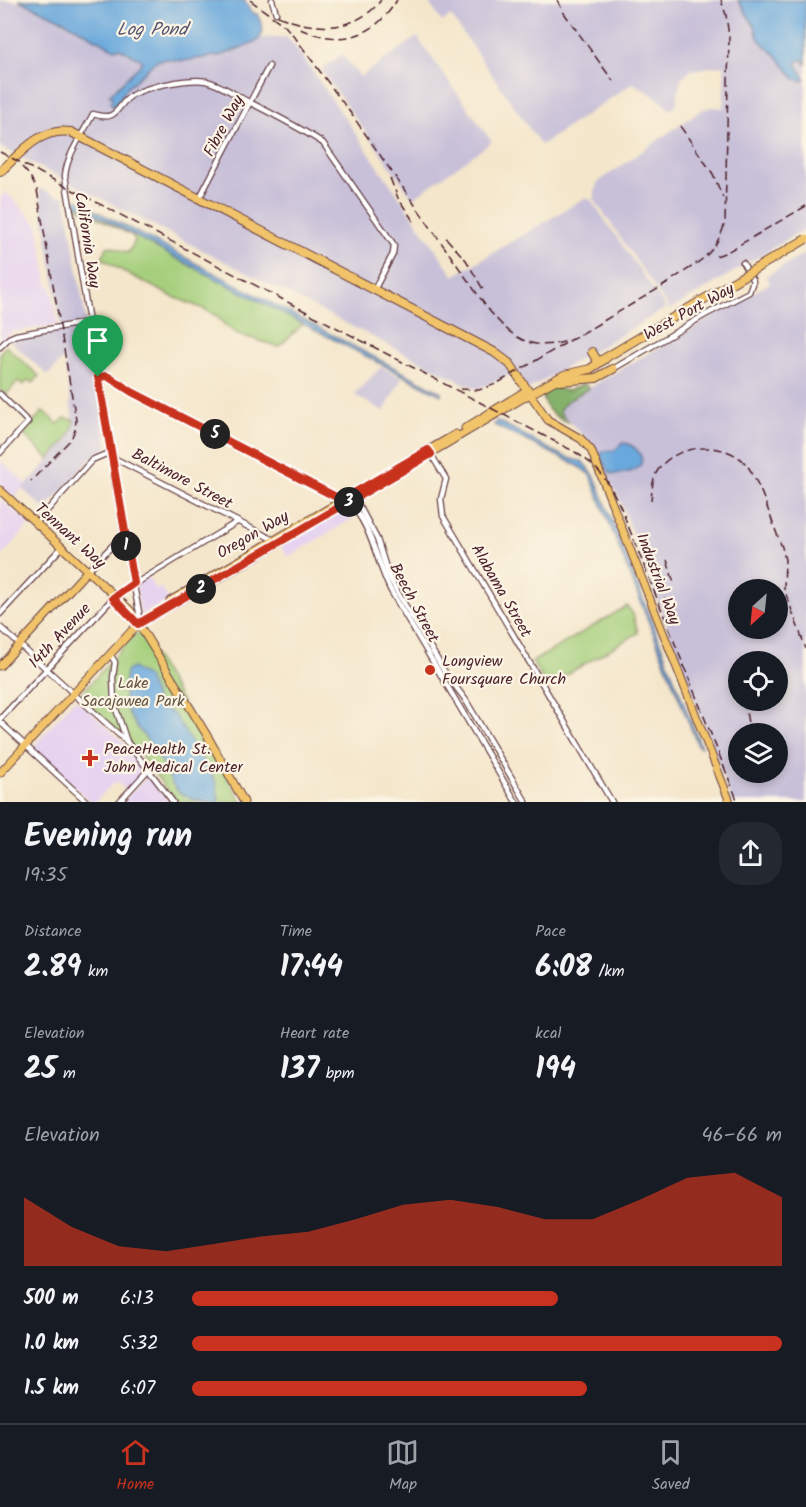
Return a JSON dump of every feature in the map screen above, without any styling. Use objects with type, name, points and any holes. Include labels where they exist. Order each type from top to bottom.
[{"type":"highway","points":[[0,172],[35,140],[51,132],[62,130],[81,137],[200,197],[500,356],[513,368],[528,392]]},
{"type":"highway","points":[[547,385],[564,375],[583,372],[806,239]]},
{"type":"highway","points":[[592,352],[602,361],[604,369],[613,369]]},
{"type":"highway","points":[[528,392],[560,373],[602,361]]},
{"type":"highway","points":[[528,392],[565,380],[596,378],[613,369]]},
{"type":"main road","points":[[332,509],[528,392]]},
{"type":"main road","name":"Industrial Way","points":[[528,392],[548,420],[581,440],[591,450],[730,802]]},
{"type":"main road","points":[[348,500],[430,452]]},
{"type":"main road","name":"Tennant Way","points":[[0,490],[61,548]]},
{"type":"main road","name":"Tennant Way","points":[[0,495],[130,610],[208,737],[244,802]]},
{"type":"main road","points":[[332,509],[335,499],[333,495]]},
{"type":"main road","name":"Oregon Way","points":[[138,624],[156,610],[274,540],[332,509]]},
{"type":"main road","name":"Oregon Way","points":[[138,624],[152,618],[332,509]]},
{"type":"main road","points":[[0,666],[87,572]]},
{"type":"main road","points":[[152,618],[150,620],[154,628]]},
{"type":"main road","points":[[0,773],[138,624]]},
{"type":"main road","points":[[126,636],[137,632],[145,635]]},
{"type":"street","points":[[272,0],[276,13]]},
{"type":"street","name":"Fibre Way","points":[[200,197],[269,66]]},
{"type":"street","name":"California Way","points":[[138,624],[139,612],[65,176],[68,163],[93,114],[109,117],[116,114],[132,95],[154,87],[192,81],[210,82],[250,102]]},
{"type":"street","points":[[250,102],[323,143],[394,247],[393,254],[374,290]]},
{"type":"street","name":"West Port Way","points":[[613,369],[749,292],[753,281],[743,263]]},
{"type":"street","points":[[0,347],[16,334],[88,322]]},
{"type":"street","name":"Beech Street","points":[[98,377],[107,376],[132,392],[361,508],[377,539],[395,588],[526,802]]},
{"type":"street","points":[[0,394],[28,422],[0,453]]},
{"type":"street","name":"Alabama Street","points":[[430,452],[446,479],[441,499],[443,516],[612,802]]},
{"type":"street","points":[[36,523],[93,460],[103,454],[111,456]]},
{"type":"street","name":"Baltimore Street","points":[[111,456],[274,540]]},
{"type":"street","name":"Beech Street","points":[[348,500],[372,540],[391,591],[516,802]]},
{"type":"street","name":"14th Avenue","points":[[0,721],[114,597],[237,522]]},
{"type":"street","points":[[87,572],[124,534]]},
{"type":"street","points":[[0,614],[61,548]]},
{"type":"street","points":[[0,627],[127,742],[173,802]]},
{"type":"street","points":[[110,654],[115,662],[114,703],[127,742]]},
{"type":"street","points":[[0,721],[87,802]]},
{"type":"street","points":[[119,802],[149,769]]},
{"type":"shaded area","points":[[0,0],[25,2],[142,60],[140,65],[109,95],[113,98],[112,103],[116,107],[125,90],[156,61],[166,59],[183,61],[223,55],[262,38],[286,37],[295,46],[454,276],[585,198],[591,200],[666,308],[527,390],[516,372],[477,389],[459,381],[0,147]]},
{"type":"shaded area","points":[[427,0],[738,0],[755,27],[758,38],[783,63],[795,79],[796,63],[803,59],[806,65],[806,228],[670,310],[594,199],[595,189],[598,182],[701,110],[711,107],[723,108],[725,65],[691,70],[681,78],[676,106],[670,110],[659,99],[633,83],[541,145],[451,16],[442,22]]},
{"type":"shaded area","points":[[417,37],[492,142],[413,198],[321,70],[342,54],[360,77]]},
{"type":"shaded area","points":[[39,188],[60,197],[65,196],[107,445],[105,451],[94,456],[45,509],[22,489],[68,440],[74,427],[64,358],[48,375],[9,340],[62,329]]},
{"type":"shaded area","points":[[6,192],[38,225],[48,286],[51,286],[58,325],[12,332],[0,342],[0,198]]},
{"type":"shaded area","points":[[806,253],[806,802],[732,802],[619,497],[586,438],[560,413],[560,409],[566,402],[594,385],[770,283],[766,276]]},
{"type":"shaded area","points":[[381,367],[402,378],[384,411],[354,395]]},
{"type":"shaded area","points":[[0,460],[27,484],[14,498],[0,486]]},
{"type":"shaded area","points":[[0,499],[30,524],[0,558]]},
{"type":"shaded area","points":[[347,505],[352,507],[357,516],[288,557],[280,544]]},
{"type":"shaded area","points":[[148,577],[156,590],[161,588],[169,600],[142,614],[136,585]]},
{"type":"shaded area","name":"PeaceHealth St. John Medical Center","points":[[75,699],[122,741],[145,768],[146,770],[127,791],[117,782],[113,783],[95,802],[91,802],[32,748]]},
{"type":"shaded area","points":[[149,774],[169,802],[123,802]]},
{"type":"green space","points":[[74,202],[303,324],[279,347],[238,334],[217,316],[171,296],[102,258],[107,247],[110,246],[128,253],[135,241],[133,236],[72,205]]},
{"type":"green space","points":[[6,346],[39,376],[33,383],[29,380],[23,385],[18,381],[6,395],[0,390],[0,352]]},
{"type":"green space","points":[[584,384],[589,388],[566,402],[560,409],[560,413],[569,422],[554,415],[546,406],[544,390],[552,387],[567,391]]},
{"type":"green space","points":[[43,411],[58,424],[65,418],[74,420],[69,437],[49,459],[23,434]]},
{"type":"green space","points":[[627,606],[633,614],[638,633],[547,686],[532,662]]},
{"type":"green space","name":"Lake Sacajawea Park","points":[[136,633],[142,635],[242,802],[176,802],[138,752],[80,695]]},
{"type":"water","name":"Log Pond","points":[[19,0],[244,0],[252,13],[257,14],[263,32],[257,41],[223,55],[183,61],[165,59],[156,61],[125,90],[114,108],[110,102],[113,98],[109,95],[140,65],[142,60],[119,48],[115,49]]},
{"type":"water","points":[[738,0],[806,0],[806,65],[803,59],[796,63],[805,79],[803,81],[795,79],[776,55],[762,43]]},
{"type":"water","points":[[79,200],[441,392],[441,395],[170,255],[80,206],[74,202]]},
{"type":"water","points":[[496,421],[551,450],[582,461],[595,477],[701,747],[698,746],[590,475],[578,466],[494,425]]},
{"type":"water","points":[[623,443],[636,449],[642,461],[634,470],[612,474],[600,455],[603,451],[615,450]]},
{"type":"water","points":[[133,668],[148,678],[156,700],[175,716],[216,782],[219,802],[191,798],[178,791],[172,783],[152,746],[127,711],[124,688],[126,671]]},
{"type":"railway","points":[[250,0],[285,26],[294,36],[494,317],[513,334],[535,344],[547,345],[575,338]]},
{"type":"railway","points":[[278,16],[319,26],[347,24],[371,11],[381,0]]},
{"type":"railway","points":[[300,29],[329,37],[355,36],[367,31],[377,23],[397,0]]},
{"type":"railway","points":[[557,0],[613,81]]},
{"type":"railway","points":[[662,287],[707,254],[720,236],[725,223],[729,37],[721,0]]},
{"type":"railway","points":[[680,126],[713,174],[723,198]]},
{"type":"railway","points":[[0,152],[575,452],[591,464],[608,483],[621,508],[738,802]]},
{"type":"railway","points":[[22,167],[37,190],[76,420],[71,439],[31,481]]},
{"type":"railway","points":[[390,178],[398,198],[416,225]]},
{"type":"railway","points":[[716,256],[727,252],[806,206]]},
{"type":"railway","points":[[446,238],[466,260],[484,291]]},
{"type":"railway","points":[[460,389],[479,390],[496,384],[668,283]]},
{"type":"railway","points":[[651,501],[658,470],[666,461],[687,450],[713,448],[736,456],[745,463],[760,491],[782,547],[785,560],[784,589],[806,649]]},
{"type":"railway","points":[[638,536],[649,552],[666,602]]},
{"type":"railway","points":[[667,560],[674,583]]},
{"type":"railway","points":[[746,711],[748,723]]},
{"type":"place","name":"Longview Foursquare Church","points":[[430,670]]},
{"type":"place","name":"PeaceHealth St. John Medical Center","points":[[90,758]]},
{"type":"route","points":[[98,377],[111,378],[132,392],[342,500],[428,450],[431,454],[152,618],[138,624],[113,598],[134,583],[98,377]]}]
